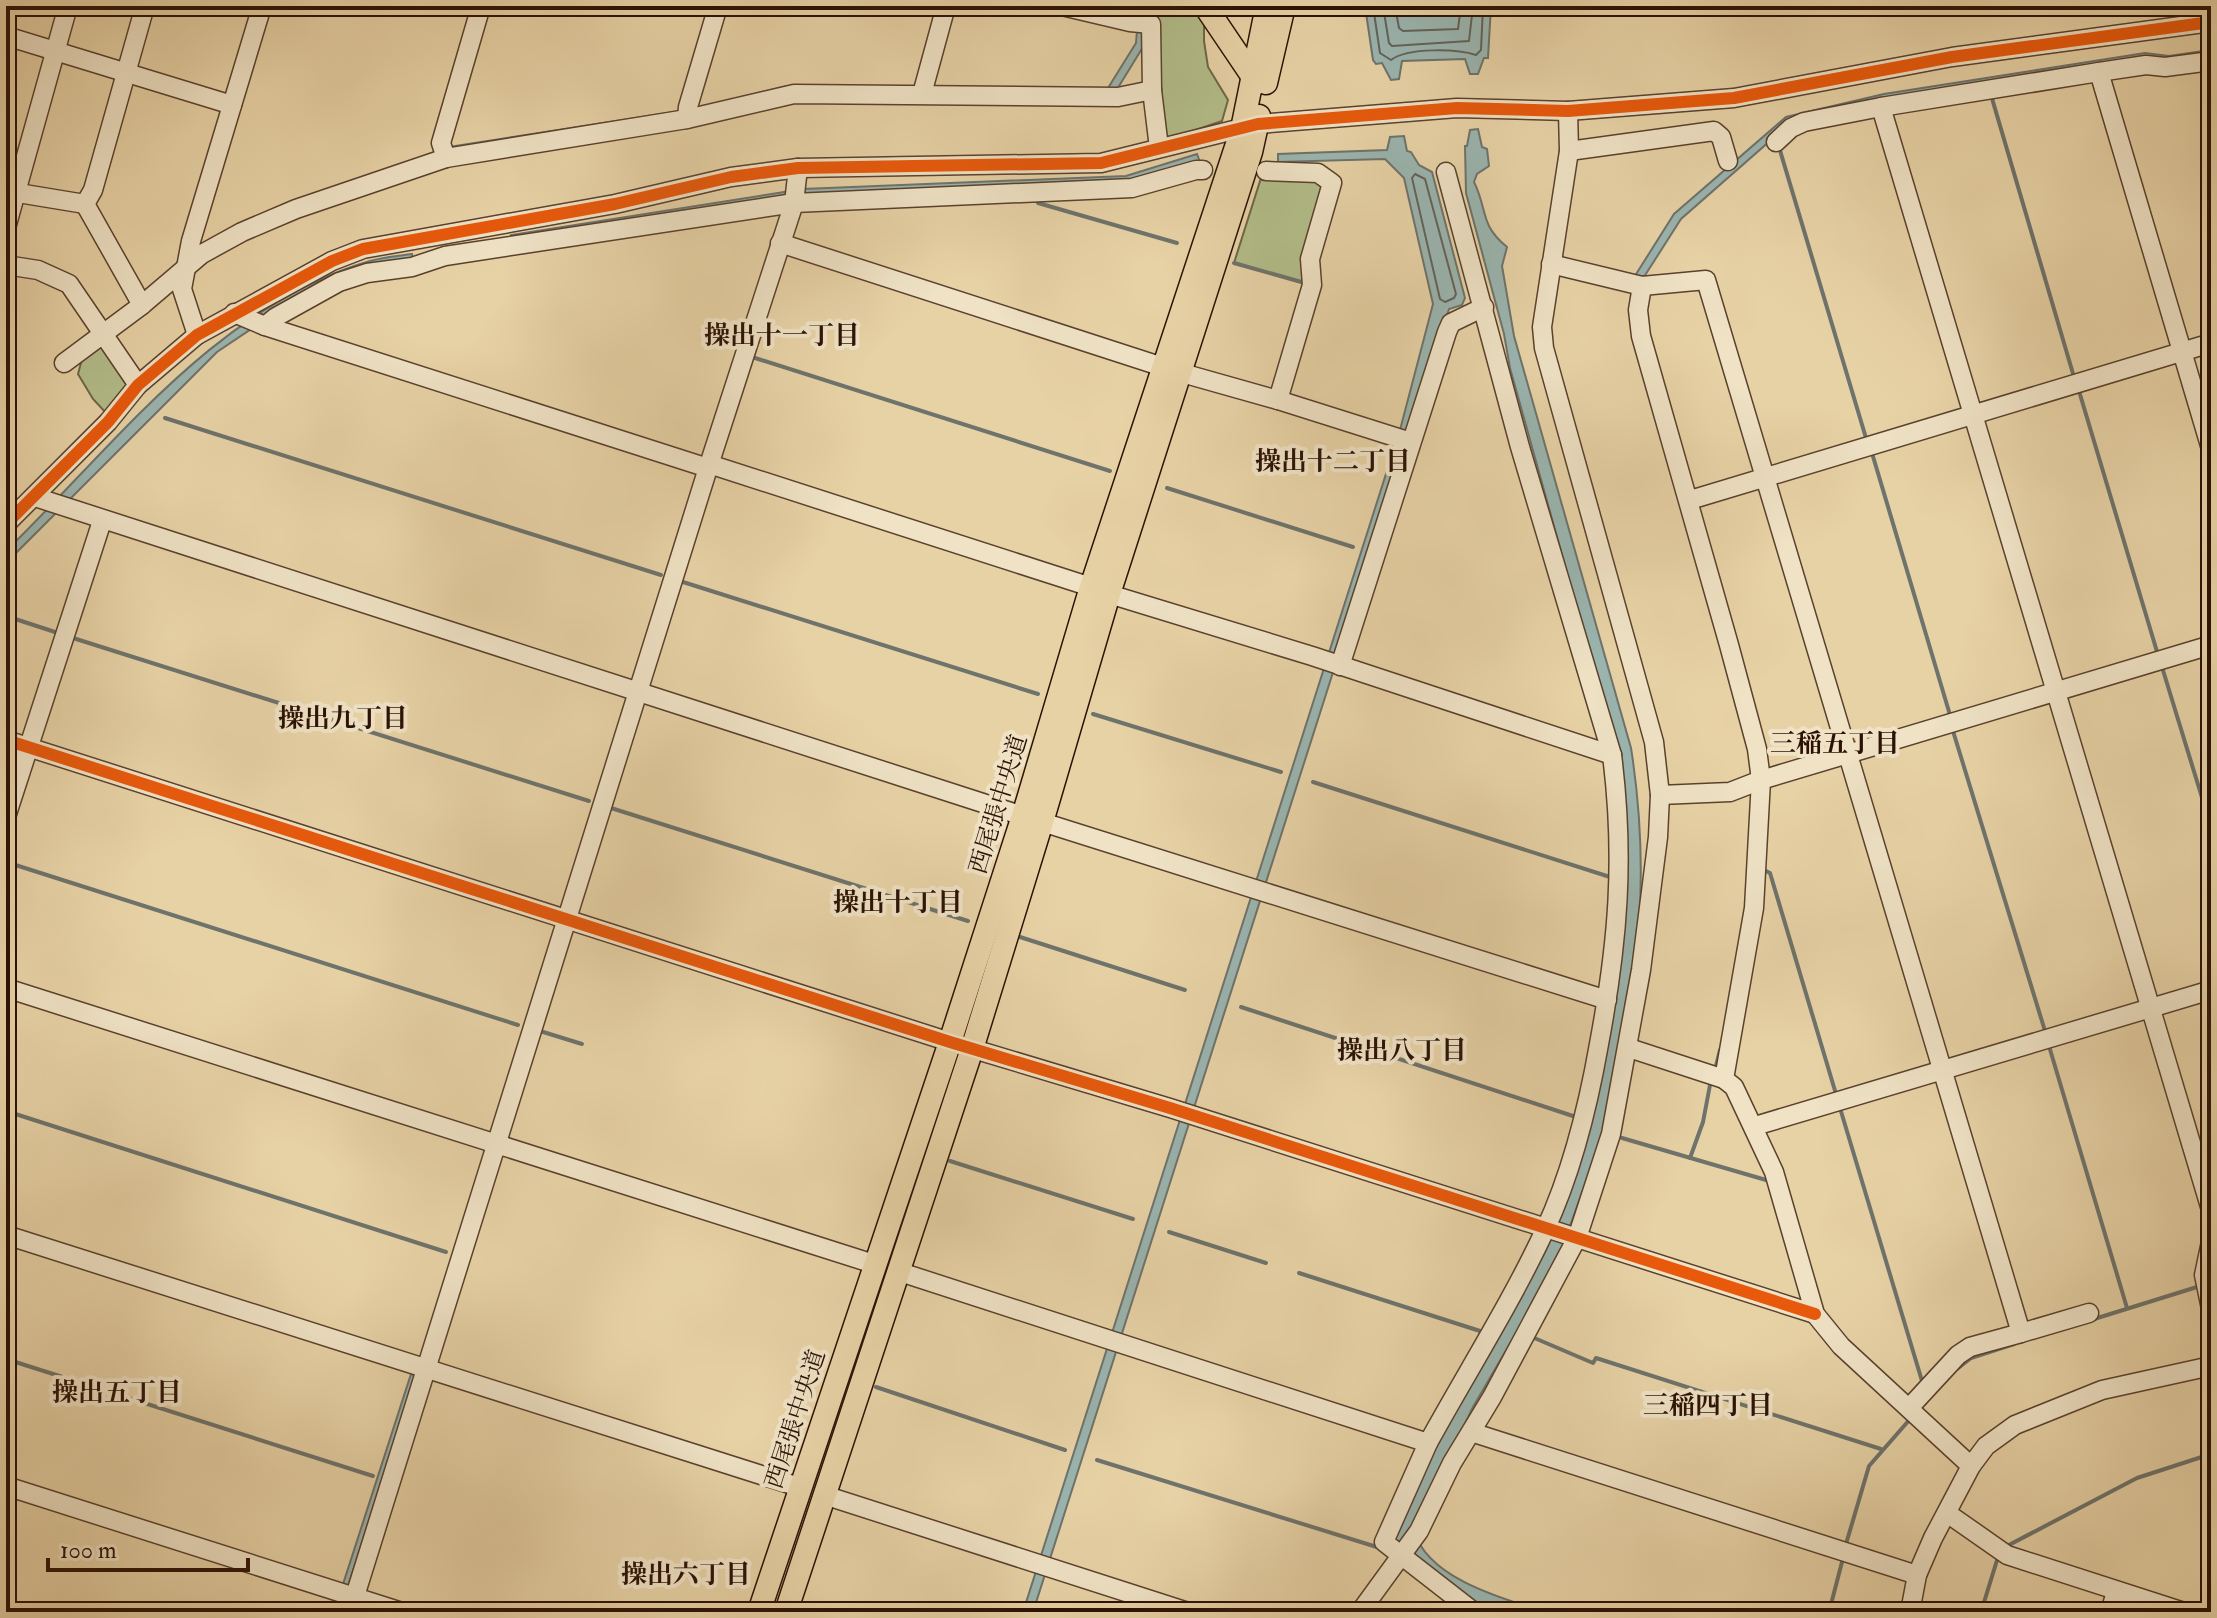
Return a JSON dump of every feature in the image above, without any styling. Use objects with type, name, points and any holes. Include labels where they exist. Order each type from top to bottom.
[{"type":"main road","points":[[1205,6],[1258,86]]},
{"type":"main road","name":"西尾張中央道","points":[[786,1612],[972,1049],[1033,819],[1100,590],[1250,126],[1267,6]]},
{"type":"main road","name":"西尾張中央道","points":[[1258,86],[1284,6]]},
{"type":"main road","name":"西尾張中央道","points":[[759,1612],[950,1042],[1033,819]]},
{"type":"street","points":[[6,228],[10,191],[68,6]]},
{"type":"street","points":[[142,305],[89,197],[145,6]]},
{"type":"street","points":[[197,335],[182,289],[187,260],[262,6]]},
{"type":"street","points":[[444,150],[481,6]]},
{"type":"street","points":[[688,113],[718,6]]},
{"type":"street","points":[[923,89],[946,6]]},
{"type":"street","points":[[1062,6],[1131,14],[1151,24],[1152,90],[1159,148]]},
{"type":"street","points":[[249,319],[332,261],[363,249],[382,259],[412,267],[445,256],[796,185],[1101,163],[1250,126],[1457,108],[1568,111],[1734,98],[1952,57],[2211,22]]},
{"type":"street","points":[[6,36],[232,105]]},
{"type":"street","points":[[1776,142],[1791,128],[1804,122],[1881,107],[2146,65],[2165,67],[2211,61]]},
{"type":"street","points":[[2099,72],[2211,449]]},
{"type":"street","points":[[64,363],[142,305],[187,260],[242,232],[444,150],[794,94],[923,89],[1118,97],[1152,90]]},
{"type":"street","points":[[1881,107],[2211,1210]]},
{"type":"street","points":[[1360,1612],[1419,1531],[1452,1463],[1574,1237],[1611,1134],[1629,1048],[1655,867],[1660,795],[1654,742],[1544,348],[1542,327],[1569,151],[1568,111]]},
{"type":"street","points":[[1569,151],[1714,131],[1721,137],[1728,161]]},
{"type":"street","points":[[6,524],[50,503],[138,385],[197,335],[249,319],[276,317],[339,282],[367,273],[382,259],[731,177],[796,185],[1132,188],[1203,170]]},
{"type":"street","points":[[1266,171],[1318,173],[1332,183],[1310,259],[1312,285],[1278,400]]},
{"type":"street","points":[[1446,172],[1520,447],[1612,755],[1617,794],[1620,880],[1618,925],[1588,1106],[1547,1229],[1428,1443],[1384,1542],[1474,1612]]},
{"type":"street","points":[[353,1604],[796,185]]},
{"type":"street","points":[[10,191],[89,197]]},
{"type":"street","points":[[780,243],[1172,370],[1410,442]]},
{"type":"street","points":[[1551,264],[1642,286],[1706,280],[2021,1333]]},
{"type":"street","points":[[6,265],[38,270],[69,284],[138,385]]},
{"type":"street","points":[[1642,286],[1638,310],[1641,336],[1690,500],[1757,749],[1761,780],[1754,908],[1724,1079]]},
{"type":"street","points":[[1340,666],[1451,323],[1484,307]]},
{"type":"street","points":[[249,319],[1312,656],[1612,755]]},
{"type":"street","points":[[1690,500],[2211,343]]},
{"type":"street","points":[[50,503],[1607,1000]]},
{"type":"street","points":[[6,817],[102,521]]},
{"type":"street","points":[[1660,795],[1730,792],[1761,780],[2211,645]]},
{"type":"street","points":[[6,740],[1815,1314]]},
{"type":"street","points":[[6,988],[874,1264]]},
{"type":"street","points":[[1755,1126],[2211,990]]},
{"type":"street","points":[[1629,1048],[1724,1079],[1734,1087],[1774,1172],[1815,1314],[1841,1346],[1971,1466]]},
{"type":"street","points":[[6,1235],[799,1487]]},
{"type":"street","points":[[2211,1242],[2204,1275],[2211,1309]]},
{"type":"street","points":[[897,1271],[1428,1443]]},
{"type":"street","points":[[1909,1408],[1958,1355],[1970,1347],[2089,1313]]},
{"type":"street","points":[[1910,1612],[1917,1575],[1971,1466],[1986,1446],[2015,1425],[2102,1390],[2211,1366]]},
{"type":"street","points":[[1471,1432],[1917,1575]]},
{"type":"street","points":[[6,1486],[336,1591],[353,1604],[402,1612]]},
{"type":"street","points":[[824,1495],[1188,1612]]},
{"type":"street","points":[[1947,1513],[2007,1555],[2184,1612]]},
{"type":"street","points":[[2110,1612],[2116,1592]]},
{"type":"green space","points":[[1145,6],[1194,6],[1204,21],[1208,67],[1228,100],[1222,121],[1166,140]]},
{"type":"green space","points":[[1306,177],[1323,185],[1306,284],[1234,263],[1261,178]]},
{"type":"green space","points":[[101,342],[128,385],[106,413],[78,374],[82,359]]},
{"type":"water","points":[[1139,6],[1145,6],[1143,47],[1116,91],[795,89],[681,115],[430,156],[449,147],[693,109],[787,86],[1108,88],[1136,43]]},
{"type":"water","points":[[1365,6],[1491,6],[1488,58],[1484,58],[1478,74],[1470,74],[1465,59],[1402,61],[1399,79],[1391,80],[1382,63],[1376,64],[1373,60]]},
{"type":"water","points":[[2211,50],[2211,58],[1787,126],[1681,219],[1642,280],[1633,279],[1674,214],[1786,117],[1884,94],[2145,53],[2169,56]]},
{"type":"water","points":[[1478,129],[1482,147],[1487,149],[1489,166],[1477,174],[1474,182],[1488,224],[1507,247],[1502,266],[1514,336],[1631,748],[1640,836],[1639,924],[1642,924],[1603,1134],[1569,1229],[1567,1246],[1473,1407],[1414,1530],[1421,1547],[1450,1574],[1488,1593],[1545,1612],[1505,1609],[1504,1612],[1487,1612],[1390,1542],[1429,1456],[1551,1238],[1624,928],[1616,749],[1510,368],[1504,334],[1466,193],[1465,146],[1470,130]]},
{"type":"water","points":[[1404,136],[1407,151],[1419,165],[1432,172],[1465,298],[1462,305],[1449,309],[1033,1612],[1023,1612],[1400,430],[1433,304],[1404,178],[1385,159],[1278,162],[1278,154],[1387,150],[1390,137]]},
{"type":"water","points":[[1197,154],[1200,162],[1127,184],[803,196],[512,242],[511,235],[803,189],[1126,176]]},
{"type":"water","points":[[412,254],[413,261],[266,319],[217,352],[6,563],[6,551],[128,425],[216,345],[263,311],[315,282],[370,261]]},
{"type":"water","points":[[411,1374],[415,1375],[340,1612],[334,1612]]},
{"type":"waterway","points":[[1991,95],[2074,377]]},
{"type":"waterway","points":[[1779,147],[1866,438]]},
{"type":"waterway","points":[[1038,203],[1177,243]]},
{"type":"waterway","points":[[1234,263],[1305,283]]},
{"type":"waterway","points":[[752,357],[1110,471]]},
{"type":"waterway","points":[[2079,391],[2158,655]]},
{"type":"waterway","points":[[165,418],[661,575]]},
{"type":"waterway","points":[[1872,453],[1950,715]]},
{"type":"waterway","points":[[1167,488],[1353,547]]},
{"type":"waterway","points":[[683,582],[1038,694]]},
{"type":"waterway","points":[[6,616],[55,632]]},
{"type":"waterway","points":[[73,638],[589,801]]},
{"type":"waterway","points":[[2162,667],[2211,827]]},
{"type":"waterway","points":[[1093,714],[1281,772]]},
{"type":"waterway","points":[[1953,731],[2045,1031]]},
{"type":"waterway","points":[[1313,782],[1610,877]]},
{"type":"waterway","points":[[611,808],[968,921]]},
{"type":"waterway","points":[[6,862],[518,1025]]},
{"type":"waterway","points":[[1764,870],[1770,873],[1836,1094]]},
{"type":"waterway","points":[[1020,937],[1185,990]]},
{"type":"waterway","points":[[1241,1007],[1576,1117]]},
{"type":"waterway","points":[[540,1031],[582,1044]]},
{"type":"waterway","points":[[2049,1046],[2127,1308]]},
{"type":"waterway","points":[[1715,1070],[1720,1050]]},
{"type":"waterway","points":[[1690,1158],[1703,1122],[1710,1085]]},
{"type":"waterway","points":[[1840,1108],[1922,1381]]},
{"type":"waterway","points":[[6,1111],[446,1252]]},
{"type":"waterway","points":[[1622,1138],[1766,1180]]},
{"type":"waterway","points":[[950,1161],[1133,1219]]},
{"type":"waterway","points":[[1169,1232],[1266,1263]]},
{"type":"waterway","points":[[1299,1273],[1480,1331]]},
{"type":"waterway","points":[[2091,1320],[2197,1287]]},
{"type":"waterway","points":[[1532,1337],[1593,1363],[1596,1358],[1881,1449]]},
{"type":"waterway","points":[[1957,1369],[1971,1358],[2014,1344]]},
{"type":"waterway","points":[[6,1359],[373,1476]]},
{"type":"waterway","points":[[876,1387],[1065,1450]]},
{"type":"waterway","points":[[1846,1544],[1869,1466],[1911,1418]]},
{"type":"waterway","points":[[2007,1546],[2137,1478],[2211,1454]]},
{"type":"waterway","points":[[1097,1460],[1380,1548]]},
{"type":"waterway","points":[[1981,1612],[1998,1557]]},
{"type":"waterway","points":[[1829,1612],[1842,1562]]},
{"type":"waterway","points":[[6,1605],[27,1612]]},
{"type":"cycle path","points":[[6,524],[108,422],[138,385],[197,335],[332,261],[363,249],[615,204],[731,177],[798,168],[1101,163],[1258,124],[1457,108],[1568,111],[1734,98],[1952,57],[2211,22]]},
{"type":"cycle path","points":[[6,740],[1815,1314]]},
{"type":"district","name":"操出十一丁目","points":[[782,335]]},
{"type":"district","name":"操出十二丁目","points":[[1333,461]]},
{"type":"district","name":"操出九丁目","points":[[343,718]]},
{"type":"district","name":"三稲五丁目","points":[[1835,743]]},
{"type":"district","name":"操出十丁目","points":[[898,902]]},
{"type":"district","name":"操出八丁目","points":[[1402,1050]]},
{"type":"district","name":"操出五丁目","points":[[117,1392]]},
{"type":"district","name":"三稲四丁目","points":[[1708,1405]]},
{"type":"district","name":"操出六丁目","points":[[686,1574]]}]
